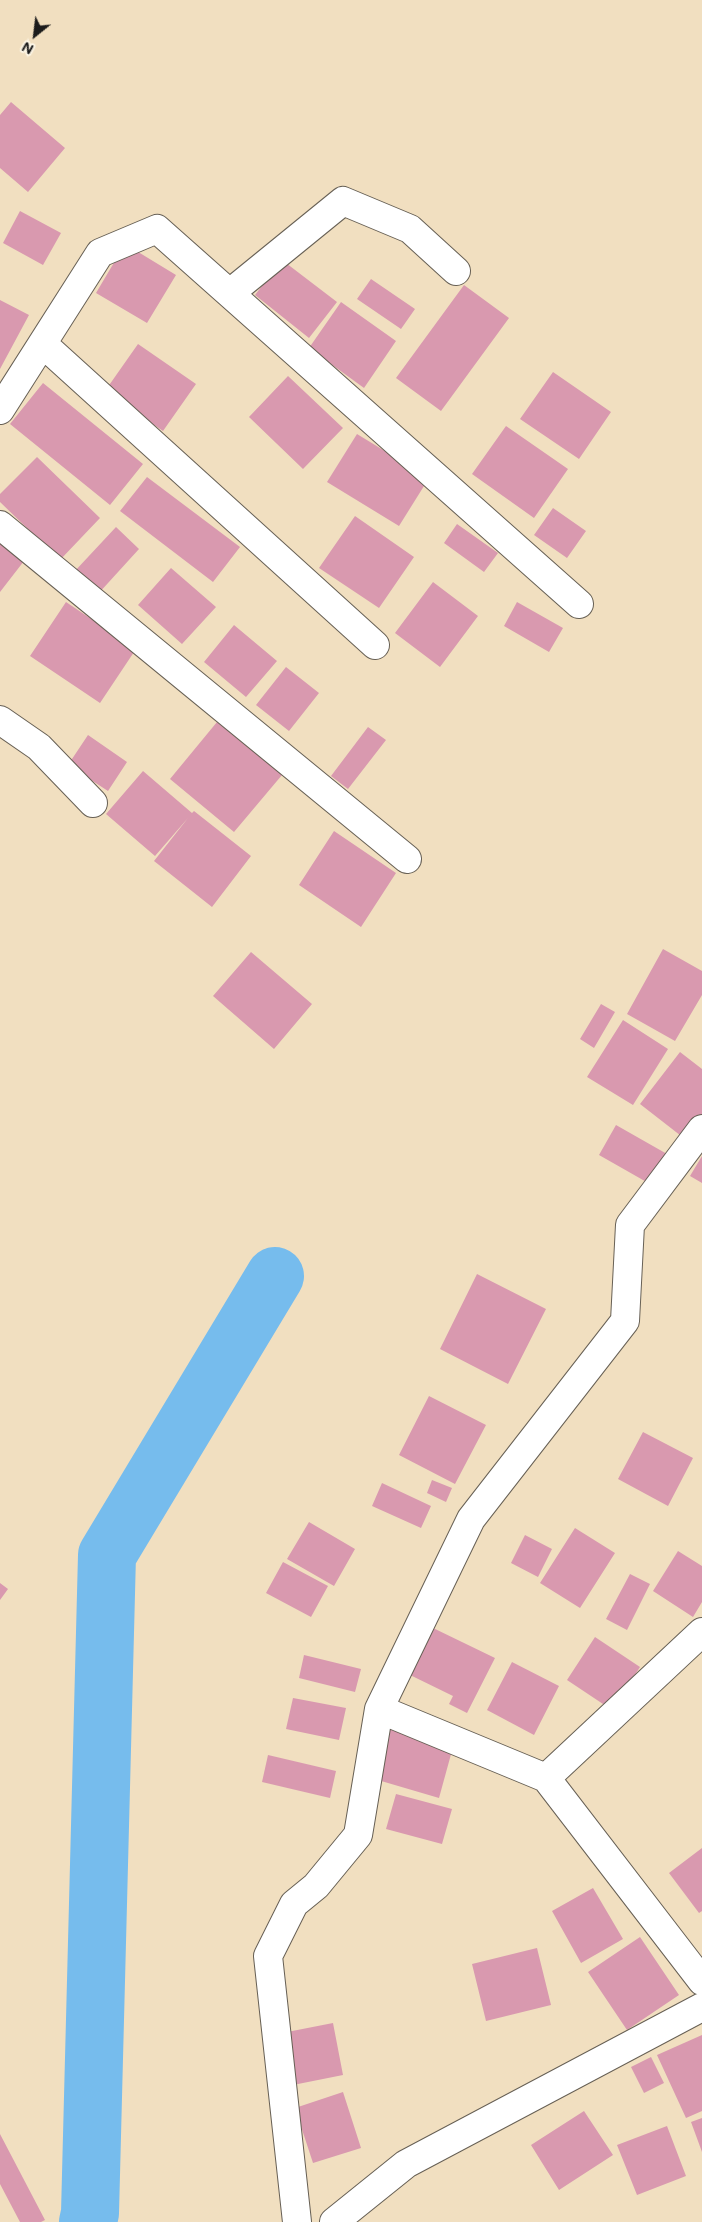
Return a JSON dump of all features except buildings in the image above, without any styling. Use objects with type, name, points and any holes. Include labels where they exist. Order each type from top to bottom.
[{"type":"street","points":[[230,293],[343,201],[410,228],[456,271]]},
{"type":"street","points":[[0,410],[100,253],[157,229],[579,604]]},
{"type":"street","points":[[42,344],[375,645]]},
{"type":"street","points":[[0,525],[407,859]]},
{"type":"street","points":[[0,720],[39,747],[93,803]]},
{"type":"street","points":[[297,2222],[268,1956],[294,1904],[316,1886],[358,1835],[379,1709],[471,1519],[625,1321],[630,1225],[702,1129]]},
{"type":"street","points":[[546,1778],[702,1632]]},
{"type":"street","points":[[379,1709],[546,1778],[702,1981]]},
{"type":"street","points":[[334,2222],[406,2164],[702,2007]]},
{"type":"waterway","points":[[88,2222],[90,2213],[107,1555],[275,1276]]}]
